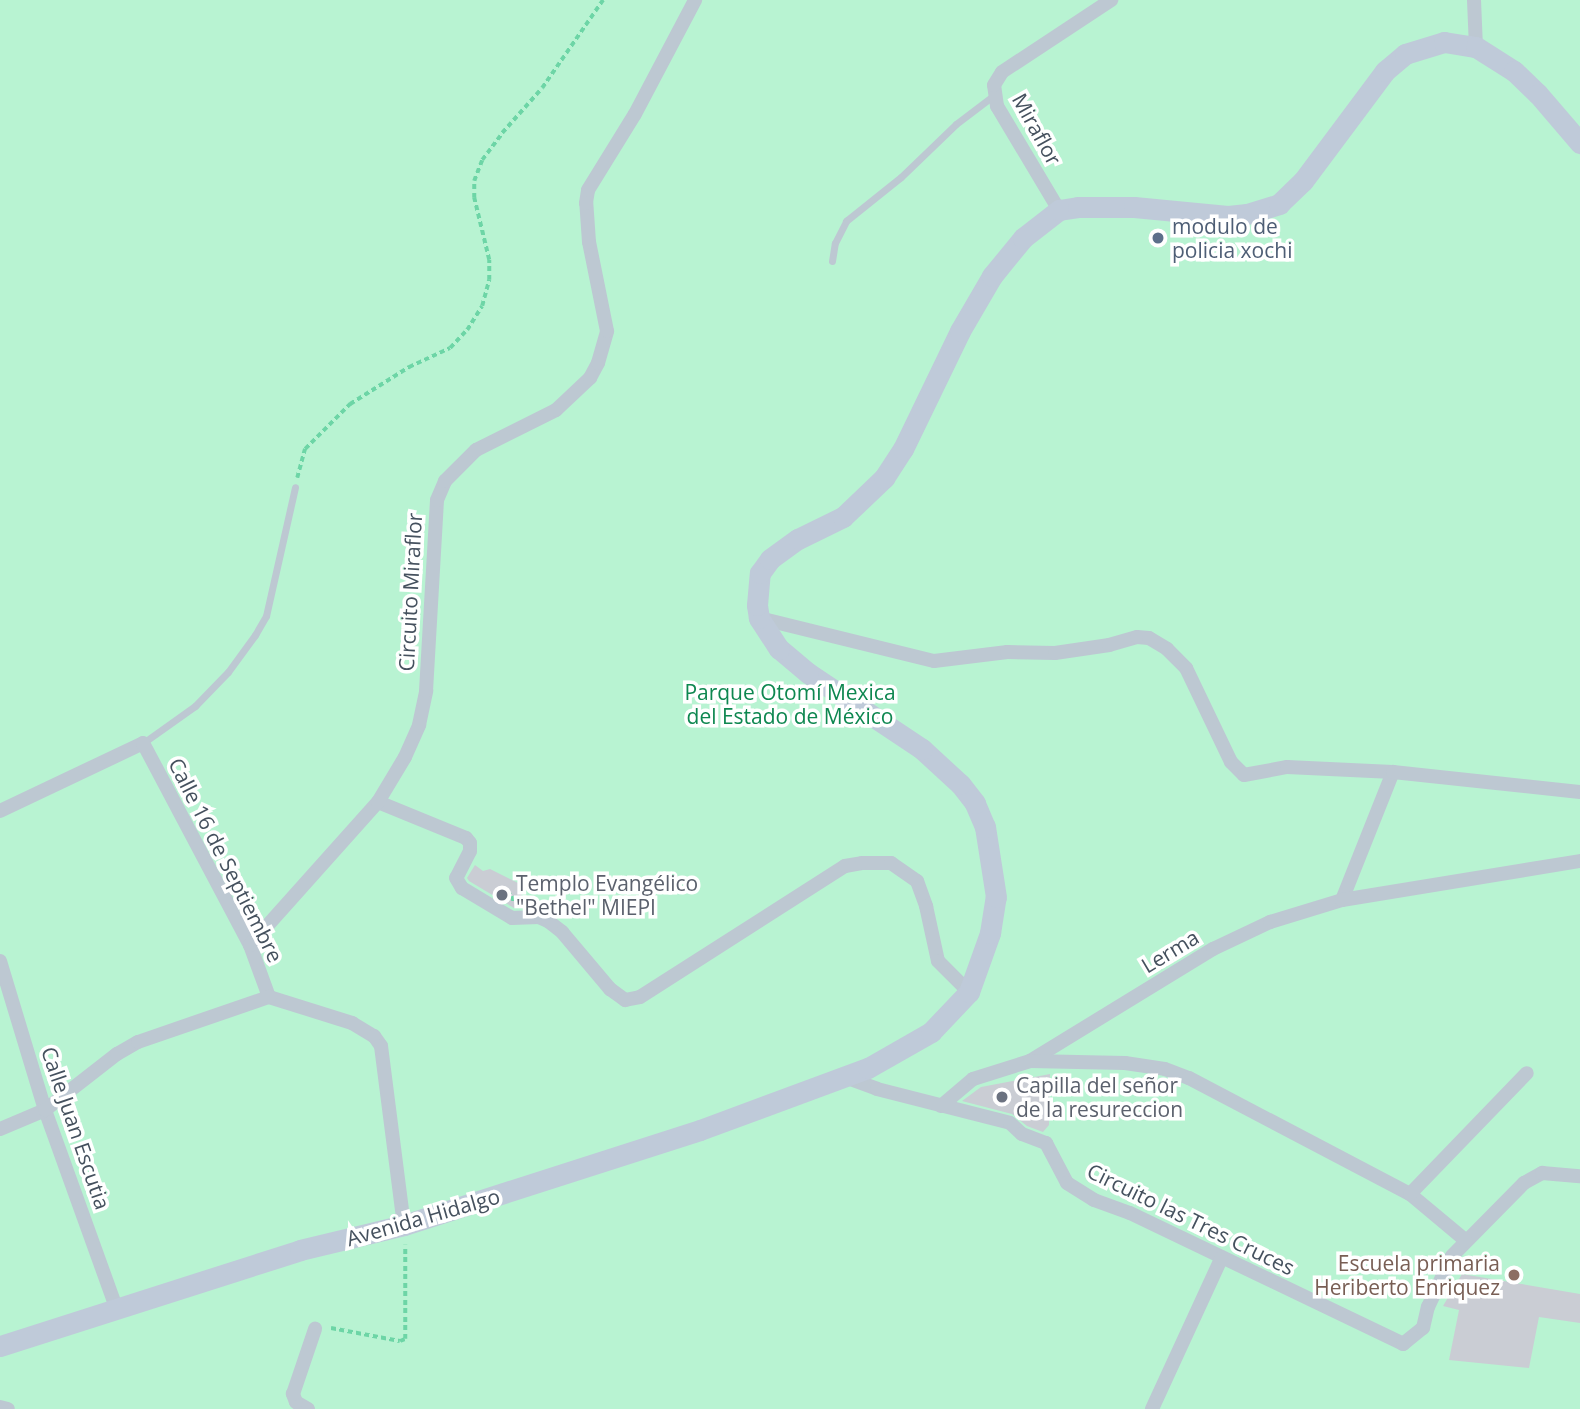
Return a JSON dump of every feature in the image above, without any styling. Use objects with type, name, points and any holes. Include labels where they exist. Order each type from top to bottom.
[{"type":"main road","points":[[969,992],[990,933],[996,897],[985,827],[975,803],[960,784],[922,749],[808,673],[779,649],[759,618],[757,590],[760,573],[770,559],[798,539],[856,508],[884,478],[903,449],[960,331],[992,276],[1023,238],[1059,210],[1078,206],[1134,207],[1228,216],[1262,210],[1293,193],[1363,96],[1385,71],[1405,54],[1444,42],[1476,47],[1522,79],[1568,126],[1580,143]]},
{"type":"main road","name":"Avenida Hidalgo","points":[[0,1346],[300,1250],[404,1225],[700,1130],[868,1068],[912,1045],[949,1016],[969,992]]},
{"type":"street","name":"Circuito Miraflor","points":[[250,945],[379,802],[405,757],[419,725],[426,691],[437,499],[445,481],[475,450],[556,410],[590,378],[598,363],[607,331],[589,242],[588,190],[648,91],[695,0]]},
{"type":"street","name":"Miraflor","points":[[1059,210],[994,95],[997,78],[1002,72],[1111,0]]},
{"type":"street","points":[[1474,0],[1476,47]]},
{"type":"street","points":[[759,618],[934,661],[1007,652],[1055,653],[1137,637],[1149,638],[1167,649],[1186,668],[1231,762],[1244,775],[1287,767],[1392,772],[1580,792]]},
{"type":"street","points":[[0,811],[143,743]]},
{"type":"street","name":"Calle 16 de Septiembre","points":[[143,743],[250,945],[269,997]]},
{"type":"street","points":[[1342,900],[1392,772]]},
{"type":"street","points":[[379,802],[466,838],[470,843],[470,851],[456,878],[462,888],[512,918],[539,917],[548,921],[562,932],[610,989],[625,1000],[640,997],[845,866],[862,863],[891,863],[917,881],[926,906],[938,961],[969,992]]},
{"type":"street","name":"Lerma","points":[[1030,1060],[1213,949],[1270,922],[1342,900],[1580,861]]},
{"type":"street","name":"Calle Juan Escutia","points":[[0,961],[45,1110],[116,1307]]},
{"type":"street","name":"Calle 16 de Septiembre","points":[[0,1129],[45,1110],[117,1054],[138,1042],[269,997],[352,1023],[374,1036],[381,1046],[404,1225]]},
{"type":"street","points":[[941,1106],[973,1079],[1030,1060],[1125,1063],[1165,1069],[1409,1194],[1465,1240]]},
{"type":"street","points":[[1409,1194],[1527,1073]]},
{"type":"street","name":"Circuito las Tres Cruces","points":[[842,1076],[877,1090],[1010,1123],[1022,1134],[1046,1143],[1067,1183],[1094,1200],[1130,1213],[1403,1344],[1423,1328],[1427,1307],[1452,1256],[1524,1183],[1542,1173],[1580,1177]]},
{"type":"street","points":[[1152,1409],[1222,1257]]},
{"type":"street","points":[[308,1409],[296,1402],[293,1394],[315,1329]]},
{"type":"street","points":[[0,1407],[8,1409]]},
{"type":"lane","points":[[832,261],[835,243],[846,221],[901,177],[956,124],[994,95]]},
{"type":"lane","points":[[143,743],[195,706],[228,672],[255,635],[266,616],[295,487]]},
{"type":"path","points":[[295,487],[300,459],[315,436],[350,404],[409,367],[450,348],[467,330],[482,306],[489,280],[489,260],[474,198],[474,181],[482,160],[542,88],[603,0]]},
{"type":"path","points":[[315,1329],[325,1327],[400,1341],[405,1339],[404,1225]]},
{"type":"green space","name":"Parque Otomí Mexica del Estado de México","points":[[0,0],[1580,0],[1580,1409],[0,1409]]},
{"type":"building","name":"Templo Evangélico \"Bethel\" MIEPI","points":[[475,865],[483,871],[490,869],[522,885],[521,908],[514,908],[469,881],[467,878]]},
{"type":"building","name":"Capilla del señor de la resureccion","points":[[1050,1074],[1049,1125],[1043,1132],[1027,1126],[1012,1114],[962,1101],[981,1087]]},
{"type":"building","points":[[1462,1274],[1580,1294],[1580,1323],[1539,1317],[1529,1368],[1449,1360],[1459,1310],[1443,1306]]},
{"type":"place","name":"modulo de policia xochi","points":[[1158,238]]},
{"type":"place","name":"Templo Evangélico \"Bethel\" MIEPI","points":[[502,895]]},
{"type":"place","name":"Capilla del señor de la resureccion","points":[[1002,1097]]},
{"type":"place","name":"Escuela primaria Heriberto Enriquez","points":[[1514,1275]]}]
